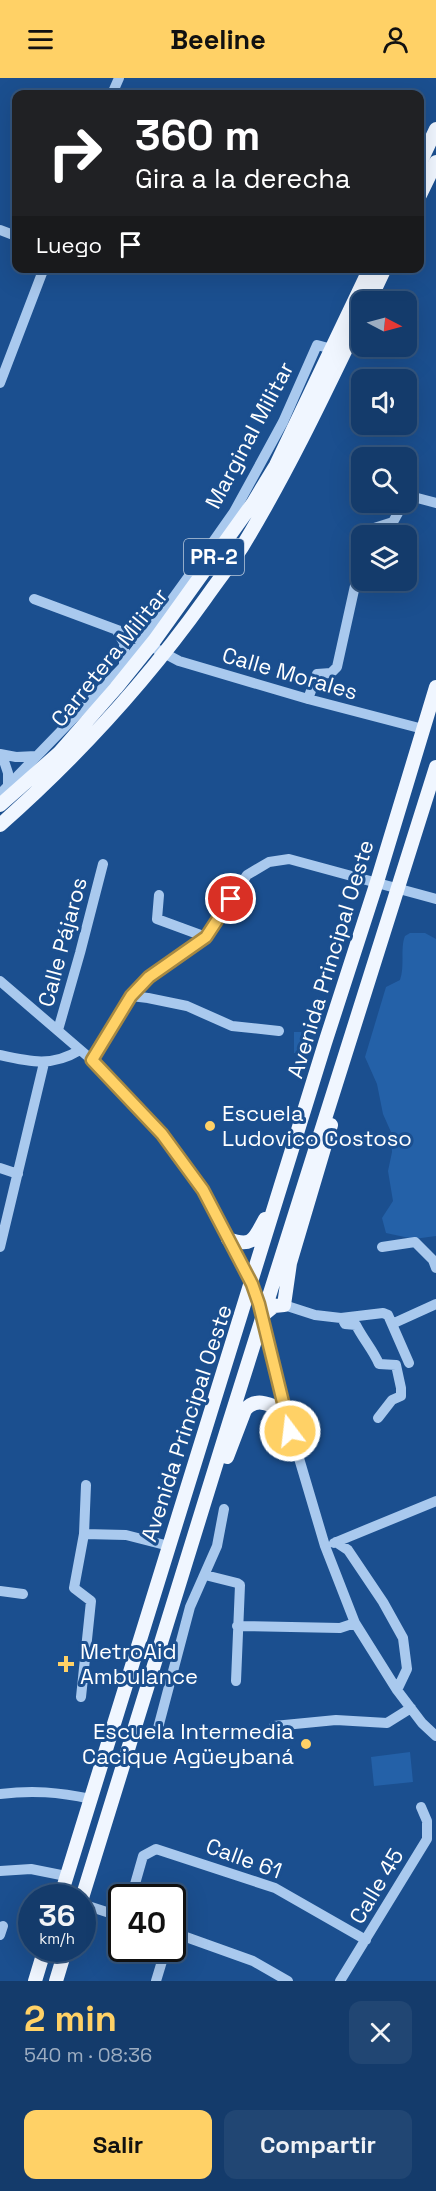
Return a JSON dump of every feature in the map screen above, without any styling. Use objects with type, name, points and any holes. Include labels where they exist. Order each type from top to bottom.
[{"type":"main road","points":[[425,191],[436,129]]},
{"type":"main road","name":"Carretera Militar","points":[[1,804],[59,753],[116,688],[146,643],[254,502],[276,465],[368,273]]},
{"type":"main road","points":[[374,291],[383,273]]},
{"type":"main road","name":"Carretera Militar","points":[[0,825],[88,742],[165,654],[241,549],[286,471],[351,338]]},
{"type":"main road","name":"Avenida Principal Oeste","points":[[64,1884],[436,687]]},
{"type":"main road","name":"Avenida Principal Oeste","points":[[87,1884],[114,1791],[436,767]]},
{"type":"main road","points":[[263,1315],[274,1306],[284,1305],[290,1263],[333,1119],[336,1084]]},
{"type":"main road","points":[[228,1239],[246,1244],[255,1238],[282,1188]]},
{"type":"main road","points":[[215,1470],[227,1457],[249,1404],[258,1401],[285,1412]]},
{"type":"main road","points":[[83,1884],[84,1863],[99,1808],[97,1801],[91,1799]]},
{"type":"main road","points":[[35,1981],[41,1962]]},
{"type":"main road","points":[[56,1981],[62,1962]]},
{"type":"street","points":[[0,383],[42,273]]},
{"type":"street","points":[[417,500],[436,503]]},
{"type":"street","points":[[384,525],[393,522],[398,513]]},
{"type":"street","points":[[308,699],[317,674],[331,672],[337,667],[354,591]]},
{"type":"street","name":"Calle Morales","points":[[34,599],[117,630],[179,661],[308,699],[423,729]]},
{"type":"street","points":[[117,630],[124,643],[124,666]]},
{"type":"street","points":[[1,804],[3,791],[146,643]]},
{"type":"street","points":[[1,755],[16,758],[36,756]]},
{"type":"street","points":[[1,755],[8,774],[8,786]]},
{"type":"street","points":[[92,1060],[131,996],[149,977],[206,937],[247,875],[269,861],[289,859],[436,899]]},
{"type":"street","name":"Calle Pájaros","points":[[58,1030],[103,864]]},
{"type":"street","points":[[159,895],[158,919],[206,937]]},
{"type":"street","points":[[0,981],[92,1060],[162,1134],[203,1190],[252,1284],[263,1315],[285,1412],[325,1546],[355,1623],[396,1690],[436,1736]]},
{"type":"street","points":[[131,996],[188,1006],[232,1026],[279,1031]]},
{"type":"street","points":[[0,1055],[44,1063],[66,1059],[80,1050]]},
{"type":"street","points":[[0,1247],[44,1063]]},
{"type":"street","points":[[0,1168],[18,1174]]},
{"type":"street","points":[[382,1247],[415,1242],[434,1260],[436,1268]]},
{"type":"street","points":[[392,1324],[436,1304]]},
{"type":"street","points":[[284,1305],[315,1315],[341,1318],[383,1313],[388,1315],[409,1363]]},
{"type":"street","points":[[341,1318],[345,1324],[356,1324],[365,1342],[372,1348],[379,1364],[396,1365],[401,1388],[400,1396],[392,1400],[378,1418]]},
{"type":"street","points":[[81,1697],[91,1601],[74,1588],[84,1534],[86,1485]]},
{"type":"street","points":[[325,1546],[436,1501]]},
{"type":"street","points":[[158,1728],[190,1607],[217,1546],[224,1509]]},
{"type":"street","points":[[84,1534],[126,1535],[169,1546]]},
{"type":"street","points":[[336,1542],[348,1550],[383,1602],[403,1638],[407,1669],[396,1690]]},
{"type":"street","points":[[205,1575],[240,1585],[236,1681]]},
{"type":"street","points":[[0,1591],[23,1594]]},
{"type":"street","points":[[174,1603],[190,1607]]},
{"type":"street","points":[[237,1626],[340,1628],[355,1623]]},
{"type":"street","points":[[274,1726],[336,1720],[387,1723],[411,1708]]},
{"type":"street","points":[[0,1794],[31,1790],[91,1799]]},
{"type":"street","name":"Calle 45","points":[[340,1981],[427,1839],[428,1821],[421,1807]]},
{"type":"street","name":"Calle 61","points":[[135,1884],[143,1856],[156,1849],[275,1888],[366,1940]]},
{"type":"street","points":[[0,1871],[31,1869],[66,1876]]},
{"type":"street","points":[[186,1937],[253,1961],[288,1981]]},
{"type":"street","points":[[156,1981],[162,1962]]},
{"type":"shaded area","points":[[410,933],[425,933],[436,939],[436,1236],[414,1239],[386,1233],[382,1218],[393,1201],[388,1171],[392,1152],[391,1132],[383,1114],[377,1084],[365,1057],[386,987],[400,980],[405,936]]},
{"type":"shaded area","points":[[294,1032],[311,1032],[306,1053],[294,1053]]},
{"type":"shaded area","points":[[410,1752],[413,1782],[374,1786],[371,1757]]},
{"type":"place","name":"Escuela Ludovico Costoso","points":[[210,1126]]},
{"type":"place","name":"MetroAid Ambulance","points":[[66,1664]]},
{"type":"place","name":"Escuela Intermedia Cacique Agüeybaná","points":[[306,1744]]},
{"type":"route","points":[[231,899],[206,937],[149,977],[131,996],[92,1060],[162,1134],[203,1190],[252,1284],[263,1315],[290,1431]]}]
